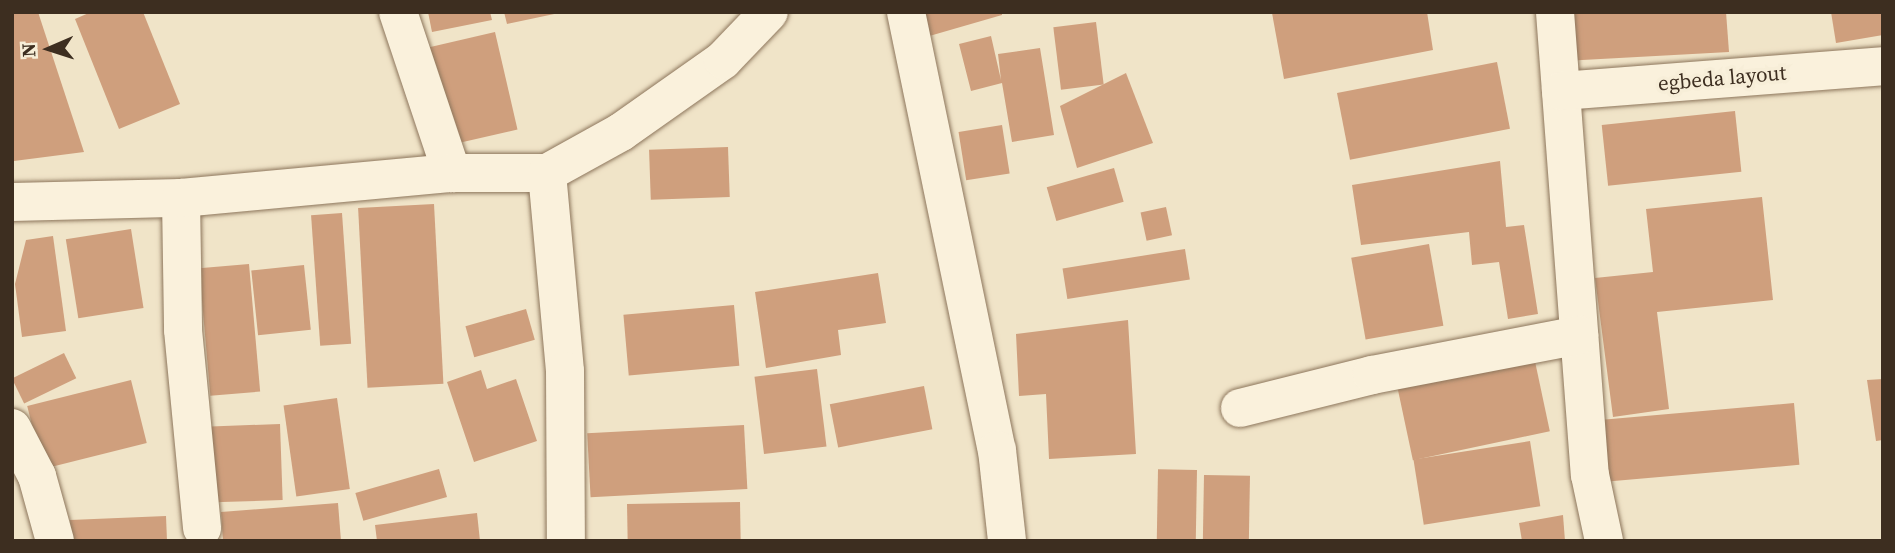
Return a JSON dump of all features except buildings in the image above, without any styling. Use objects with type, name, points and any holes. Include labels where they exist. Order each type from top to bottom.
[{"type":"street","points":[[398,12],[452,173]]},
{"type":"street","points":[[12,202],[181,198],[452,173],[547,173],[621,132],[723,60],[769,12]]},
{"type":"street","points":[[906,12],[997,450],[1007,541]]},
{"type":"street","points":[[1555,12],[1590,475],[1604,541]]},
{"type":"street","name":"egbeda layout","points":[[1561,91],[1883,66]]},
{"type":"street","points":[[547,173],[565,371],[566,541]]},
{"type":"street","points":[[181,198],[183,330],[202,528]]},
{"type":"street","points":[[1240,408],[1372,375],[1579,335]]},
{"type":"street","points":[[12,428],[37,476],[55,541]]}]
